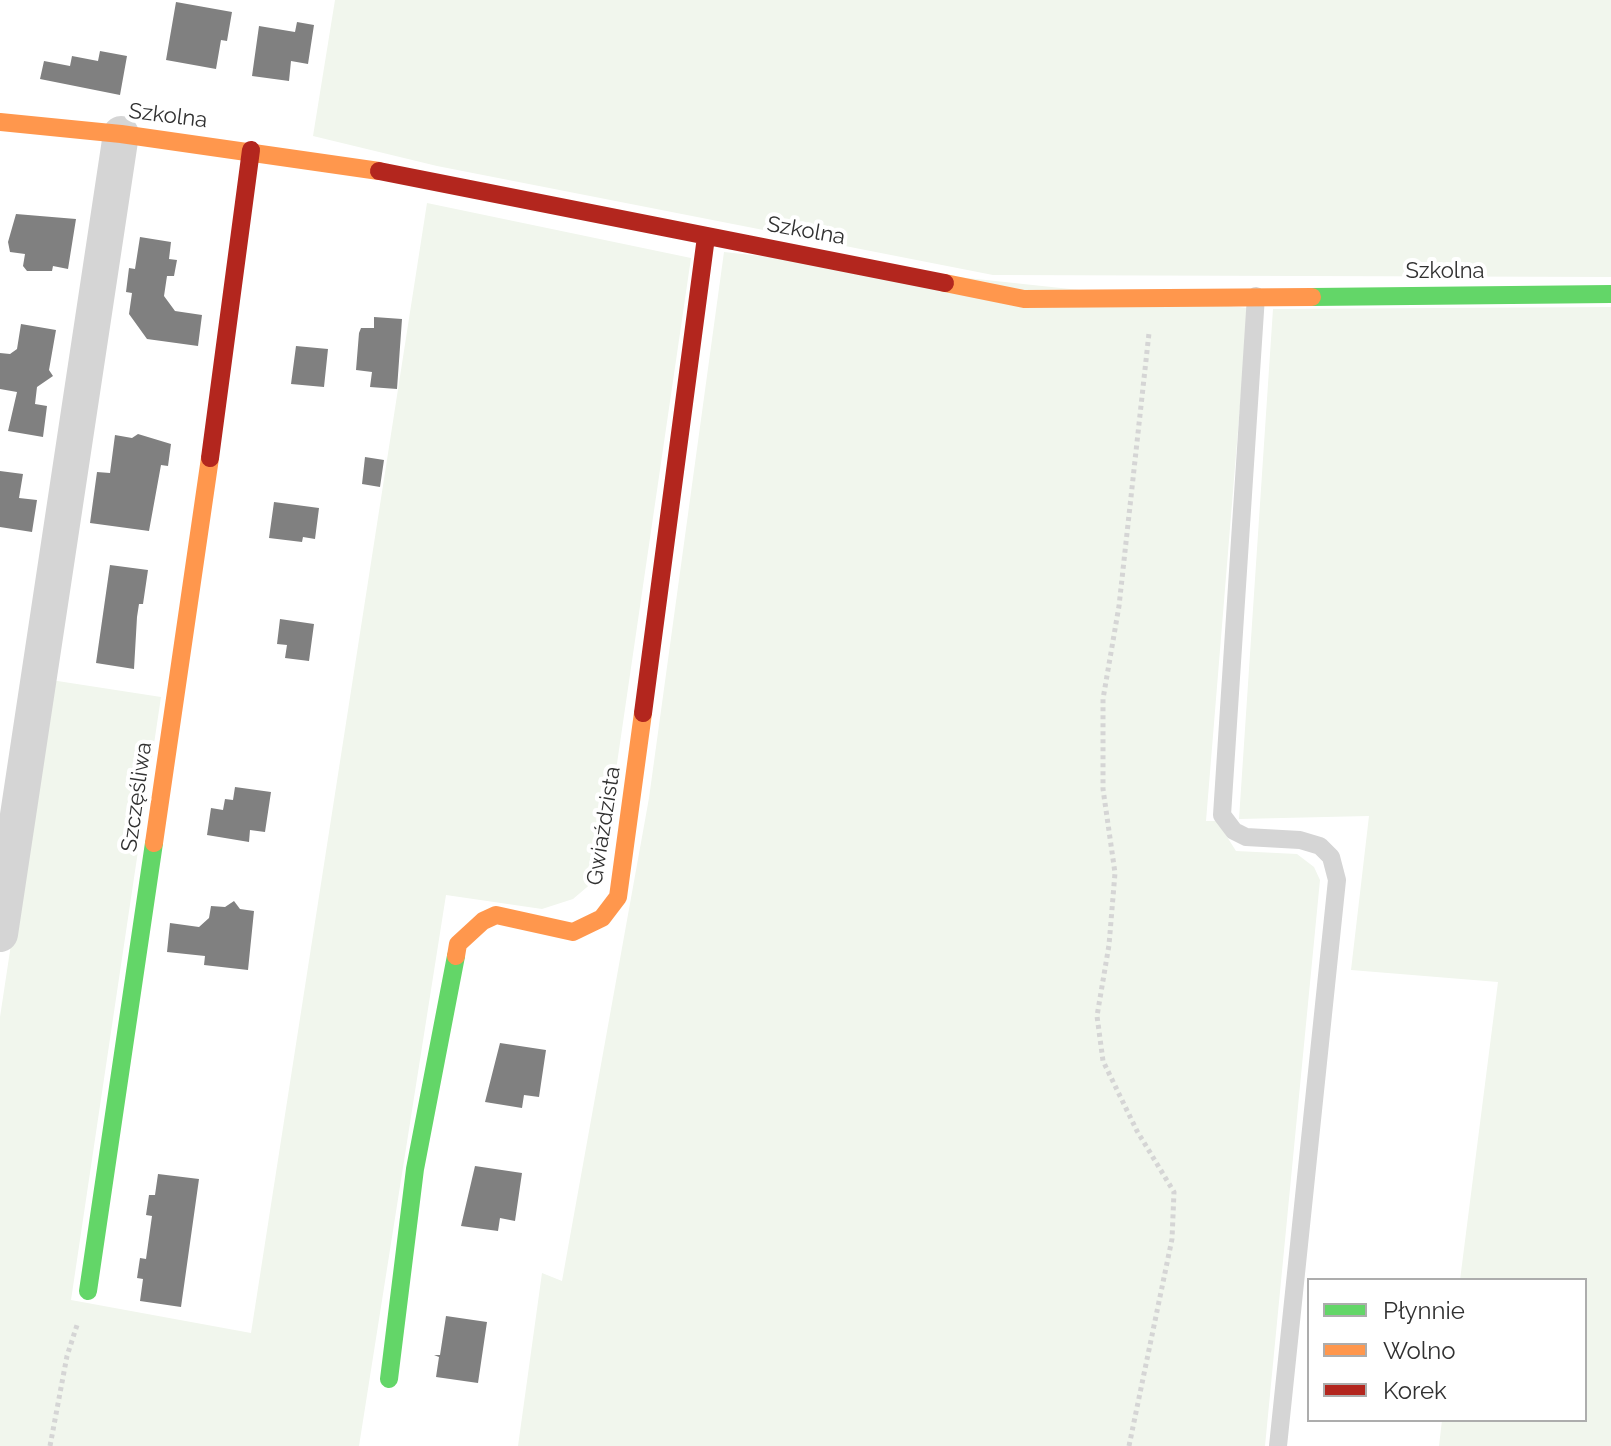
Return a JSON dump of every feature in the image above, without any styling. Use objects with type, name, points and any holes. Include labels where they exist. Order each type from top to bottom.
[{"type":"street","name":"Szkolna","points":[[0,122],[121,134],[337,163],[1024,299],[1611,294]]},
{"type":"street","points":[[0,934],[121,134]]},
{"type":"street","name":"Szczęśliwa","points":[[88,1291],[211,456],[251,150]]},
{"type":"street","name":"Gwiaździsta","points":[[389,1379],[415,1169],[458,944],[483,921],[496,915],[573,932],[602,918],[618,897],[706,237]]},
{"type":"lane","points":[[1256,296],[1222,815],[1234,831],[1246,837],[1300,840],[1320,846],[1331,857],[1337,880],[1278,1446]]},
{"type":"path","points":[[1129,1446],[1172,1239],[1174,1192],[1137,1131],[1103,1061],[1097,1016],[1109,945],[1115,873],[1103,789],[1103,699],[1119,606],[1153,296]]},
{"type":"path","points":[[50,1446],[67,1356],[88,1291]]},
{"type":"shaded area","points":[[335,0],[1611,0],[1611,277],[993,275],[437,166],[313,136]]},
{"type":"shaded area","points":[[427,203],[691,258],[603,859],[593,882],[573,899],[542,909],[446,895],[359,1446],[0,1446],[0,1017],[51,680],[161,697],[71,1300],[251,1333]]},
{"type":"shaded area","points":[[724,252],[1248,308],[1206,821],[1217,821],[1236,851],[1297,854],[1314,867],[1320,880],[1265,1446],[518,1446],[542,1273],[562,1281],[649,798]]},
{"type":"shaded area","points":[[1611,307],[1611,1446],[1439,1446],[1442,1422],[1587,1422],[1587,1278],[1460,1278],[1498,982],[1351,970],[1369,816],[1239,819],[1273,309]]},
{"type":"building","points":[[176,2],[232,12],[227,41],[221,40],[216,69],[166,60]]},
{"type":"building","points":[[297,22],[314,25],[308,64],[291,61],[289,81],[252,76],[259,26],[295,32]]},
{"type":"building","points":[[100,51],[127,56],[120,95],[40,79],[44,61],[70,66],[72,56],[98,61]]},
{"type":"building","points":[[16,214],[76,219],[68,269],[53,266],[52,271],[27,271],[23,266],[25,254],[10,252],[8,242]]},
{"type":"building","points":[[140,237],[171,242],[169,259],[177,260],[174,276],[167,276],[164,296],[175,311],[202,315],[198,346],[147,339],[129,314],[132,293],[126,292],[129,268],[135,269]]},
{"type":"building","points":[[374,317],[402,319],[397,389],[370,387],[372,372],[356,370],[359,333],[361,328],[374,328]]},
{"type":"building","points":[[21,324],[56,330],[49,370],[53,376],[37,387],[35,404],[47,406],[43,437],[8,431],[17,392],[0,389],[0,353],[10,354],[17,349]]},
{"type":"building","points":[[296,346],[328,349],[324,387],[291,384]]},
{"type":"building","points":[[138,434],[171,444],[168,466],[161,465],[149,531],[90,523],[97,472],[110,473],[115,435],[132,438]]},
{"type":"building","points":[[365,457],[384,460],[380,487],[362,484]]},
{"type":"building","points":[[0,471],[23,474],[19,498],[37,500],[32,532],[0,527]]},
{"type":"building","points":[[274,502],[319,508],[315,539],[303,537],[302,542],[269,538]]},
{"type":"building","points":[[110,565],[148,570],[143,604],[139,604],[137,617],[134,669],[96,663]]},
{"type":"building","points":[[280,619],[314,624],[309,661],[285,658],[287,645],[277,644]]},
{"type":"building","points":[[235,787],[271,792],[265,832],[250,830],[249,842],[207,835],[211,808],[223,810],[225,799],[233,800]]},
{"type":"building","points":[[234,901],[240,909],[254,911],[248,970],[204,965],[205,956],[167,952],[170,923],[199,927],[209,918],[211,906],[225,907]]},
{"type":"building","points":[[500,1043],[546,1050],[539,1097],[524,1095],[522,1108],[485,1102]]},
{"type":"building","points":[[475,1166],[522,1173],[515,1221],[500,1218],[498,1231],[461,1226]]},
{"type":"building","points":[[158,1174],[199,1179],[181,1307],[140,1301],[143,1279],[137,1278],[140,1258],[146,1259],[152,1216],[146,1215],[149,1195],[155,1195]]},
{"type":"building","points":[[446,1316],[487,1322],[478,1383],[436,1377],[439,1357],[434,1355],[440,1355]]},
{"type":"traffic: fast","points":[[1312,297],[1611,294]]},
{"type":"traffic: fast","points":[[88,1291],[154,843]]},
{"type":"traffic: fast","points":[[389,1379],[415,1169],[456,956]]},
{"type":"traffic: slow","points":[[0,122],[121,134],[379,171]]},
{"type":"traffic: slow","points":[[945,283],[1024,299],[1312,297]]},
{"type":"traffic: slow","points":[[154,843],[210,458]]},
{"type":"traffic: slow","points":[[456,956],[458,944],[483,921],[496,915],[573,932],[602,918],[618,897],[643,713]]},
{"type":"traffic: jam","points":[[210,458],[251,150]]},
{"type":"traffic: jam","points":[[379,171],[945,283]]},
{"type":"traffic: jam","points":[[643,713],[706,237]]}]
